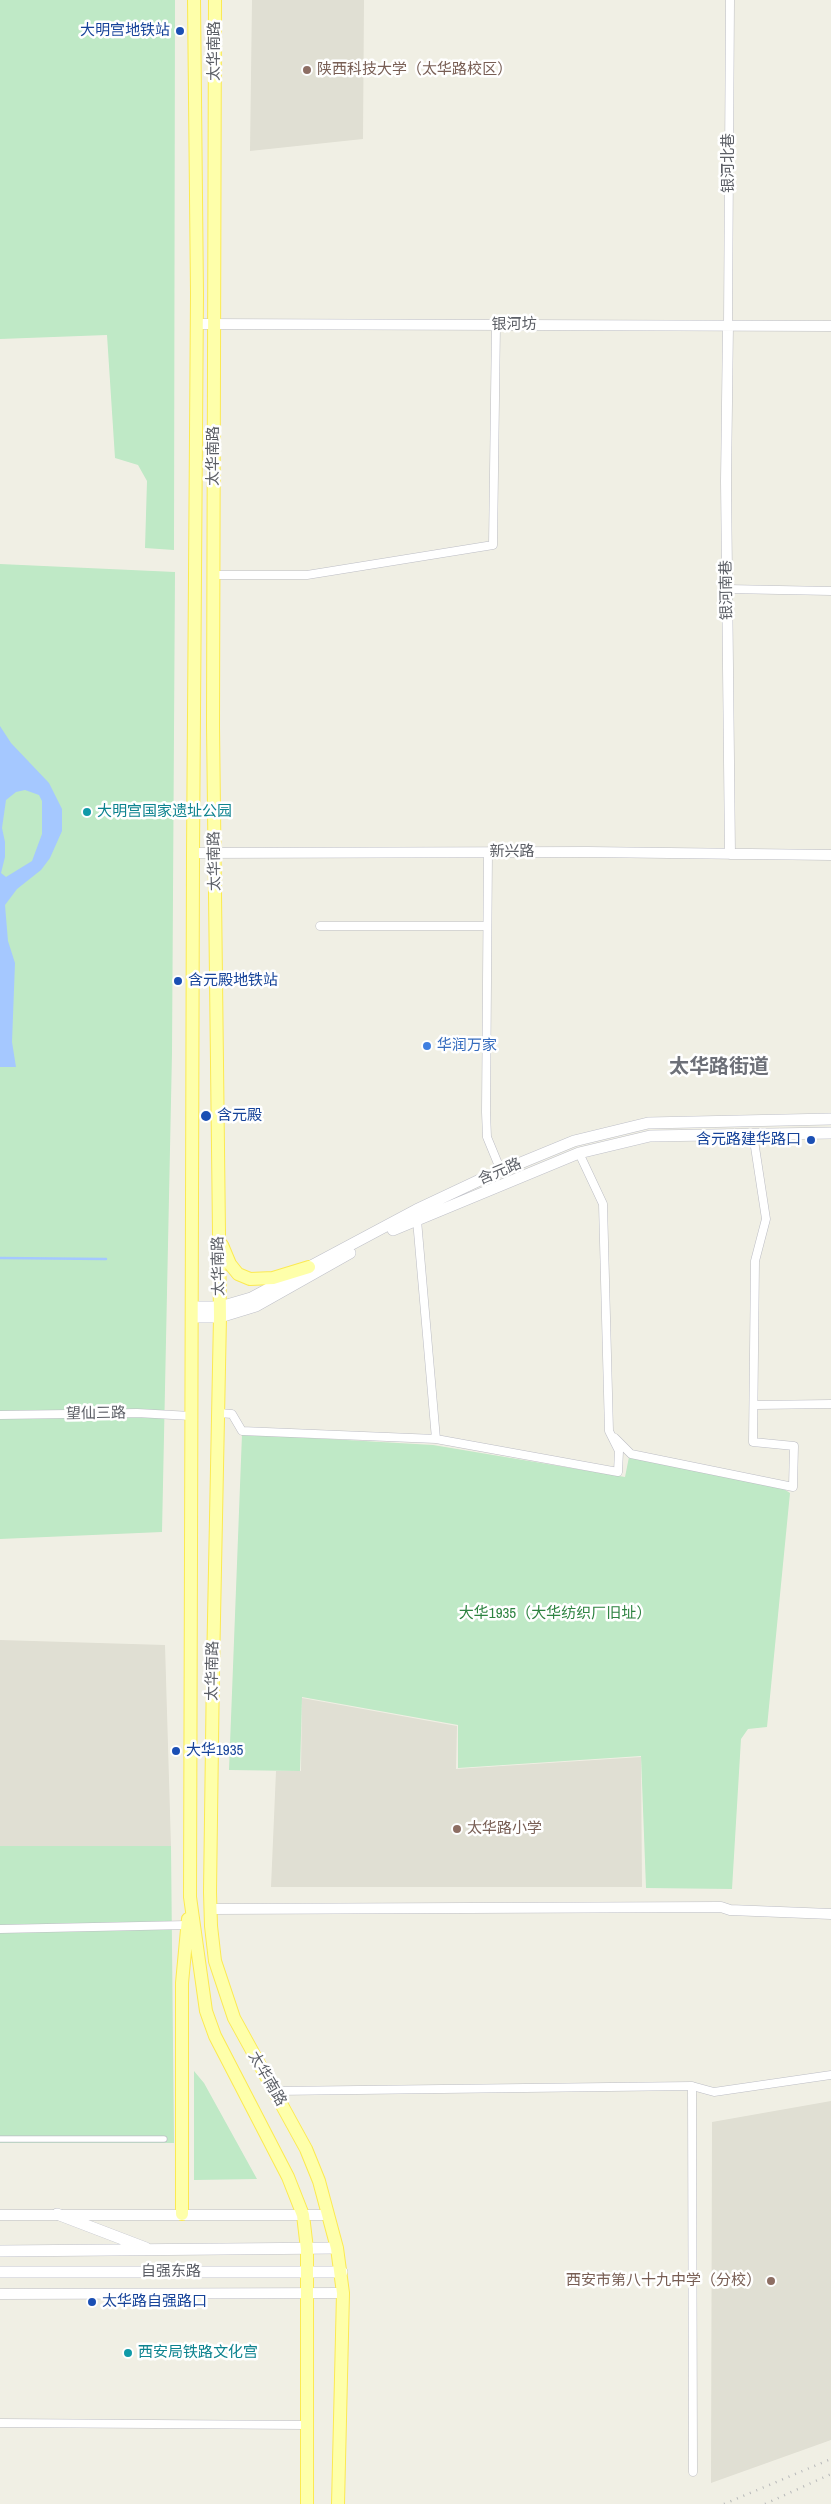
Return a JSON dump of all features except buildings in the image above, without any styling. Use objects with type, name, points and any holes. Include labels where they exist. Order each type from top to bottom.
[{"type":"main road","name":"太华南路","points":[[194,0],[197,324],[193,853],[190,1897],[206,2011],[215,2036],[288,2177],[303,2215],[307,2248],[307,2504]]},
{"type":"main road","name":"太华南路","points":[[215,0],[213,725],[220,1312],[211,1909],[215,1961],[224,1994],[249,2048],[275,2091],[306,2149],[319,2181],[337,2248],[342,2272],[343,2293],[338,2504]]},
{"type":"main road","name":"含元路","points":[[220,1312],[252,1298],[416,1210],[501,1171],[574,1141],[648,1124],[831,1120]]},
{"type":"main road","name":"含元路","points":[[192,1312],[220,1312],[256,1306],[396,1228],[578,1153],[650,1136],[831,1133]]},
{"type":"main road","points":[[219,1234],[230,1264],[238,1274],[250,1279],[273,1278],[310,1267]]},
{"type":"main road","points":[[182,2214],[182,1982],[190,1897]]},
{"type":"main road","points":[[57,2214],[152,2250]]},
{"type":"main road","name":"自强东路","points":[[0,2251],[337,2248]]},
{"type":"main road","name":"自强东路","points":[[0,2272],[342,2272]]},
{"type":"street","name":"银河北巷","points":[[728,325],[730,0]]},
{"type":"street","name":"银河坊","points":[[197,324],[831,326]]},
{"type":"street","points":[[213,575],[307,575],[493,545],[496,325]]},
{"type":"street","name":"银河南巷","points":[[728,325],[730,854]]},
{"type":"street","points":[[728,589],[831,591]]},
{"type":"street","points":[[488,852],[486,926],[487,1137],[501,1171]]},
{"type":"street","name":"新兴路","points":[[193,853],[488,852],[831,855]]},
{"type":"street","points":[[320,926],[486,926]]},
{"type":"street","points":[[608,1431],[630,1454],[793,1487],[794,1446],[753,1442],[755,1404],[755,1261],[766,1219],[753,1134]]},
{"type":"street","points":[[218,1413],[232,1414],[242,1431],[436,1439],[618,1472],[619,1451],[608,1431],[603,1204],[578,1153]]},
{"type":"street","points":[[417,1220],[436,1439]]},
{"type":"street","points":[[755,1404],[831,1404]]},
{"type":"street","name":"望仙三路","points":[[0,1415],[137,1413],[192,1416]]},
{"type":"street","points":[[211,1909],[721,1907],[730,1910],[831,1914]]},
{"type":"street","points":[[0,1929],[187,1925]]},
{"type":"street","points":[[275,2091],[692,2086],[714,2092],[831,2075]]},
{"type":"street","points":[[692,2086],[693,2472]]},
{"type":"street","points":[[0,2139],[164,2139]]},
{"type":"street","points":[[0,2215],[328,2215]]},
{"type":"street","points":[[0,2294],[343,2293]]},
{"type":"street","points":[[0,2423],[306,2426]]},
{"type":"shaded area","name":"陕西科技大学（太华路校区）","points":[[252,0],[364,0],[363,139],[250,151]]},
{"type":"shaded area","points":[[0,1640],[165,1645],[171,1846],[0,1846]]},
{"type":"shaded area","name":"太华路小学","points":[[302,1698],[457,1726],[456,1769],[641,1757],[642,1887],[271,1887],[276,1771],[301,1771]]},
{"type":"shaded area","name":"西安市第八十九中学（分校）","points":[[831,2101],[831,2440],[711,2483],[712,2122]]},
{"type":"green space","points":[[0,0],[175,0],[174,550],[145,548],[147,481],[138,465],[115,458],[107,335],[0,339]]},
{"type":"green space","name":"大明宫国家遗址公园","points":[[0,564],[175,572],[172,1053],[162,1532],[0,1539]]},
{"type":"green space","name":"大华1935（大华纺织厂旧址）","points":[[242,1434],[433,1445],[625,1477],[629,1457],[779,1486],[790,1493],[767,1727],[748,1729],[741,1739],[732,1889],[646,1888],[641,1756],[458,1768],[458,1725],[302,1697],[300,1771],[229,1770]]},
{"type":"green space","points":[[0,1846],[171,1846],[174,2143],[0,2143]]},
{"type":"green space","points":[[194,2071],[204,2083],[257,2179],[194,2180]]},
{"type":"water","points":[[0,726],[11,743],[49,783],[62,809],[62,831],[50,858],[41,870],[17,889],[5,905],[8,941],[15,963],[12,1042],[16,1067],[0,1067]],"holes":[[[25,790],[39,795],[42,801],[42,834],[32,861],[6,877],[1,873],[5,857],[5,842],[2,828],[6,800],[16,792]]]},
{"type":"waterway","points":[[0,1258],[106,1259]]},
{"type":"railway","points":[[724,2504],[831,2459]]},
{"type":"railway","points":[[765,2504],[831,2474]]},
{"type":"place","name":"大明宫地铁站","points":[[180,31]]},
{"type":"place","name":"陕西科技大学（太华路校区）","points":[[307,70]]},
{"type":"place","name":"大明宫国家遗址公园","points":[[87,812]]},
{"type":"place","name":"含元殿地铁站","points":[[178,981]]},
{"type":"place","name":"华润万家","points":[[427,1046]]},
{"type":"place","name":"含元殿","points":[[206,1116]]},
{"type":"place","name":"含元路建华路口","points":[[811,1140]]},
{"type":"place","name":"大华1935","points":[[176,1751]]},
{"type":"place","name":"太华路小学","points":[[457,1829]]},
{"type":"place","name":"西安市第八十九中学（分校）","points":[[771,2281]]},
{"type":"place","name":"太华路自强路口","points":[[92,2302]]},
{"type":"place","name":"西安局铁路文化宫","points":[[128,2353]]},
{"type":"district","name":"太华路街道","points":[[719,1068]]}]
